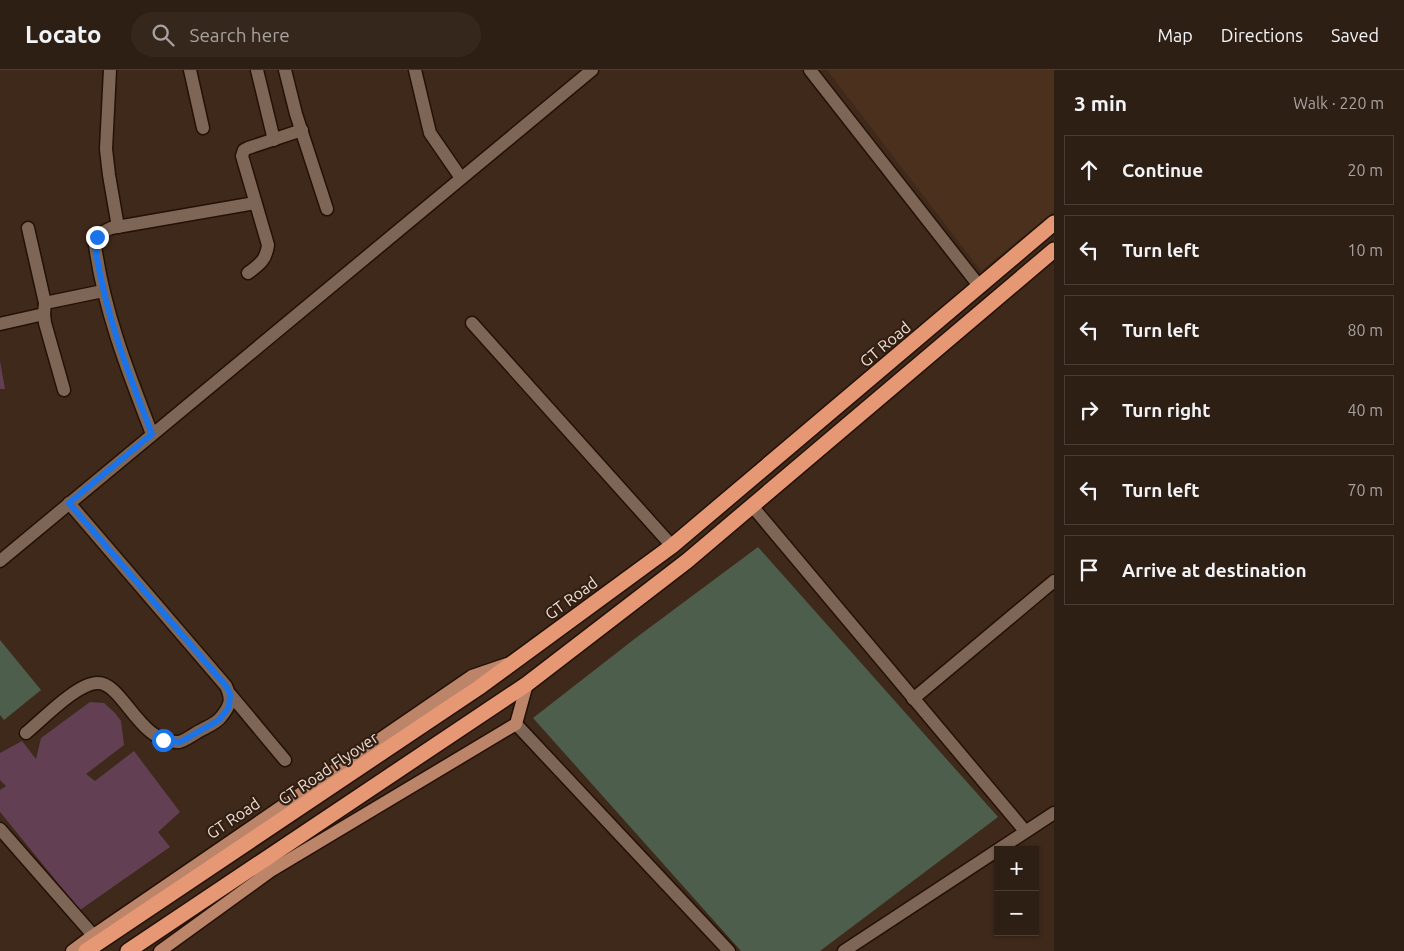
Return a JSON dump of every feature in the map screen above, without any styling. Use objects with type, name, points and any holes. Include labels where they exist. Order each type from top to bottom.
[{"type":"highway","name":"GT Road","points":[[513,662],[672,546],[1054,223]]},
{"type":"highway","points":[[128,951],[527,684],[687,561],[1054,250]]},
{"type":"highway","points":[[672,546],[687,561]]},
{"type":"highway","name":"GT Road Flyover","points":[[86,951],[482,686],[513,662]]},
{"type":"main road","name":"GT Road","points":[[72,951],[472,676],[513,662]]},
{"type":"main road","points":[[160,951],[272,870],[516,724],[527,684]]},
{"type":"street","points":[[110,70],[106,149],[118,227]]},
{"type":"street","points":[[190,70],[203,128]]},
{"type":"street","points":[[257,70],[274,140]]},
{"type":"street","points":[[285,70],[296,114],[327,209]]},
{"type":"street","points":[[415,70],[430,133],[461,178]]},
{"type":"street","points":[[0,561],[592,70]]},
{"type":"street","points":[[810,70],[980,287]]},
{"type":"street","points":[[248,272],[267,256],[268,245],[242,156],[244,150],[302,130]]},
{"type":"street","points":[[152,434],[126,367],[103,291],[95,245],[97,237],[102,232],[118,227],[255,203]]},
{"type":"street","points":[[28,228],[64,390]]},
{"type":"street","points":[[0,324],[103,291]]},
{"type":"street","points":[[472,323],[672,546]]},
{"type":"street","points":[[69,503],[226,686],[230,694],[285,760]]},
{"type":"street","points":[[752,506],[1025,831]]},
{"type":"street","points":[[913,699],[1054,581]]},
{"type":"street","points":[[26,733],[71,694],[85,686],[98,683],[110,688],[147,730],[163,740],[180,742],[219,720],[229,707],[230,694]]},
{"type":"street","points":[[516,724],[729,951]]},
{"type":"street","points":[[844,951],[1054,813]]},
{"type":"street","points":[[0,829],[93,935]]},
{"type":"shaded area","points":[[827,70],[1054,70],[1054,211],[981,271]]},
{"type":"green space","points":[[758,547],[998,817],[820,951],[741,951],[533,718],[637,637]]},
{"type":"green space","points":[[0,640],[41,690],[4,720],[0,715]]},
{"type":"building","points":[[0,361],[5,389],[0,389]]},
{"type":"building","points":[[90,702],[104,703],[115,713],[121,721],[124,745],[86,774],[95,781],[134,751],[180,812],[158,832],[170,847],[80,910],[0,812],[0,790],[6,786],[0,780],[0,753],[22,741],[36,759],[41,738]]},
{"type":"route","points":[[97,237],[95,245],[104,296],[126,367],[152,434],[69,503],[226,686],[230,694],[229,707],[219,720],[180,742],[163,740]]}]
